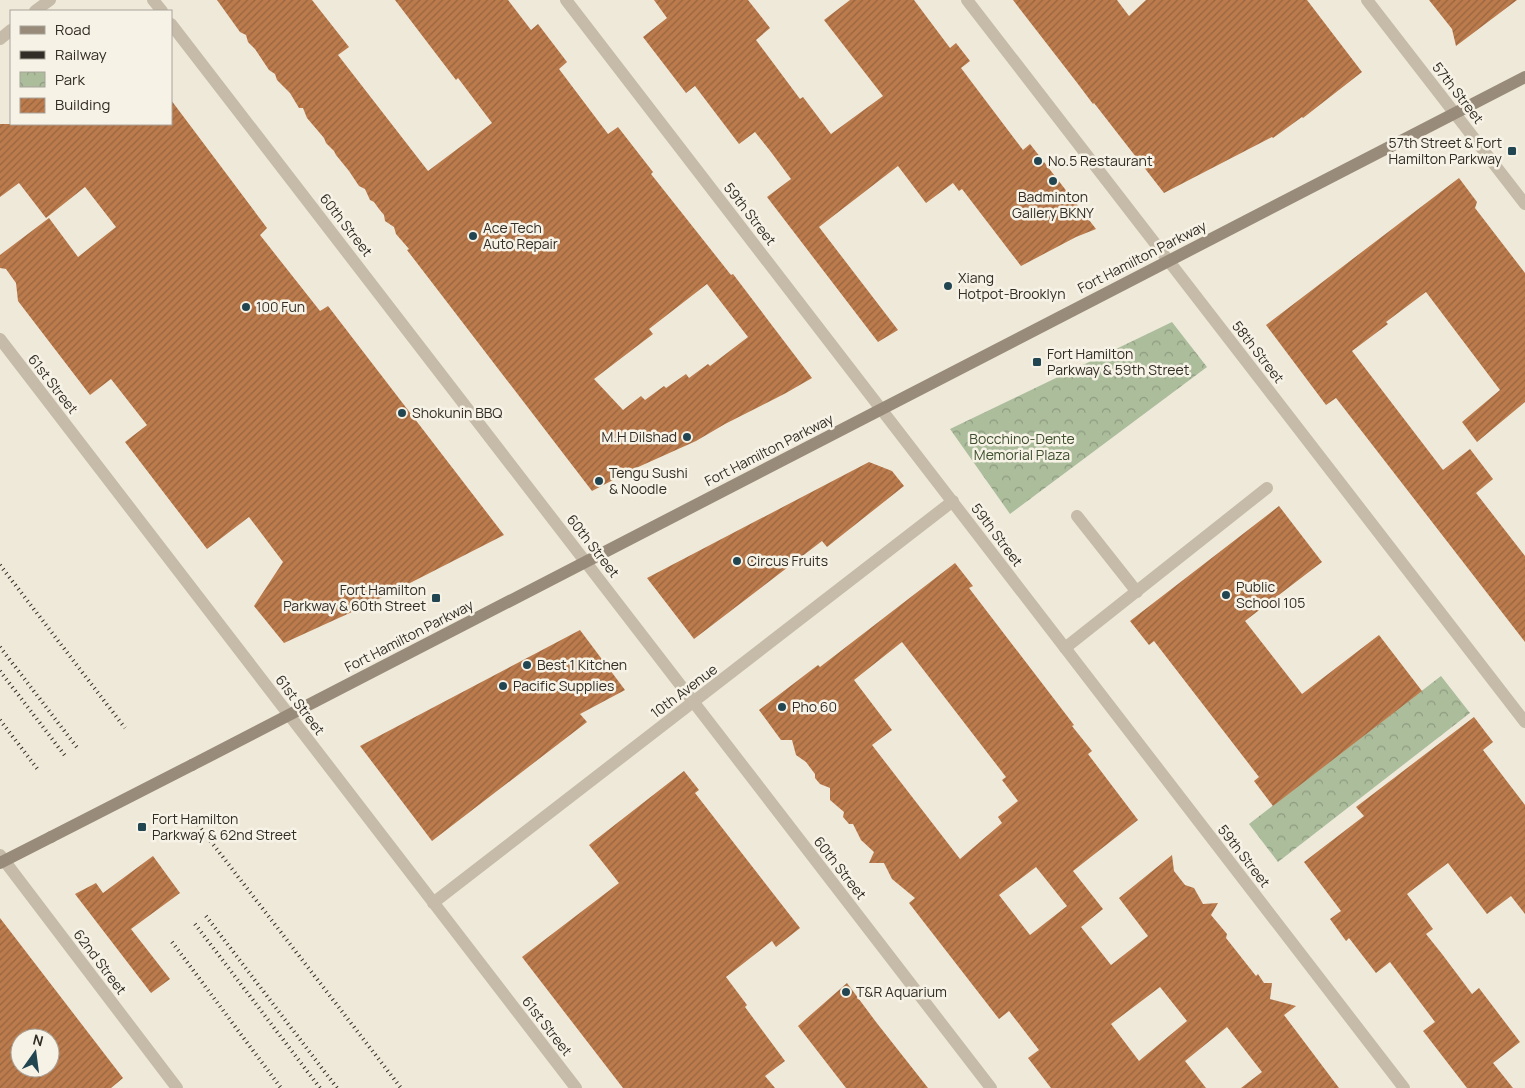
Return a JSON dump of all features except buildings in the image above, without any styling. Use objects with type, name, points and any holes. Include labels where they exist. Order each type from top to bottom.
[{"type":"main road","name":"Fort Hamilton Parkway","points":[[1,859],[51,837],[289,716],[1525,77]]},
{"type":"street","points":[[37,10],[50,0]]},
{"type":"street","points":[[153,0],[161,10]]},
{"type":"street","name":"59th Street","points":[[566,0],[1404,1088]]},
{"type":"street","name":"58th Street","points":[[967,0],[1525,722]]},
{"type":"street","name":"57th Street","points":[[1367,0],[1525,204]]},
{"type":"street","name":"60th Street","points":[[172,25],[991,1088]]},
{"type":"street","name":"61st Street","points":[[0,339],[576,1088]]},
{"type":"street","points":[[1065,648],[1267,488]]},
{"type":"street","name":"10th Avenue","points":[[433,902],[694,703],[953,501]]},
{"type":"street","points":[[1078,516],[1137,592]]},
{"type":"street","name":"62nd Street","points":[[1,859],[177,1088]]},
{"type":"green space","name":"Bocchino-Dente Memorial Plaza","points":[[1172,322],[1207,367],[1010,514],[950,429]]},
{"type":"green space","points":[[1441,676],[1470,713],[1278,862],[1249,824]]},
{"type":"railway","points":[[0,565],[125,728]]},
{"type":"railway","points":[[0,647],[79,750]]},
{"type":"railway","points":[[0,671],[66,757]]},
{"type":"railway","points":[[0,720],[39,771]]},
{"type":"railway","points":[[192,817],[401,1088]]},
{"type":"railway","points":[[206,916],[337,1088]]},
{"type":"railway","points":[[195,924],[320,1088]]},
{"type":"railway","points":[[172,942],[281,1088]]},
{"type":"place","name":"57th Street & Fort Hamilton Parkway","points":[[1512,151]]},
{"type":"place","name":"No.5 Restaurant","points":[[1038,161]]},
{"type":"place","name":"Badminton Gallery BKNY","points":[[1053,181]]},
{"type":"place","name":"Ace Tech Auto Repair","points":[[473,236]]},
{"type":"place","name":"Xiang Hotpot-Brooklyn","points":[[948,286]]},
{"type":"place","name":"100 Fun","points":[[246,307]]},
{"type":"place","name":"Fort Hamilton Parkway & 59th Street","points":[[1037,362]]},
{"type":"place","name":"Shokunin BBQ","points":[[402,413]]},
{"type":"place","name":"M.H Dilshad","points":[[687,437]]},
{"type":"place","name":"Tengu Sushi & Noodle","points":[[599,481]]},
{"type":"place","name":"Circus Fruits","points":[[737,561]]},
{"type":"place","name":"Public School 105","points":[[1226,595]]},
{"type":"place","name":"Fort Hamilton Parkway & 60th Street","points":[[436,598]]},
{"type":"place","name":"Best 1 Kitchen","points":[[527,665]]},
{"type":"place","name":"Pacific Supplies","points":[[503,686]]},
{"type":"place","name":"Pho 60","points":[[782,707]]},
{"type":"place","name":"Fort Hamilton Parkway & 62nd Street","points":[[142,827]]},
{"type":"place","name":"T&R Aquarium","points":[[846,992]]}]
